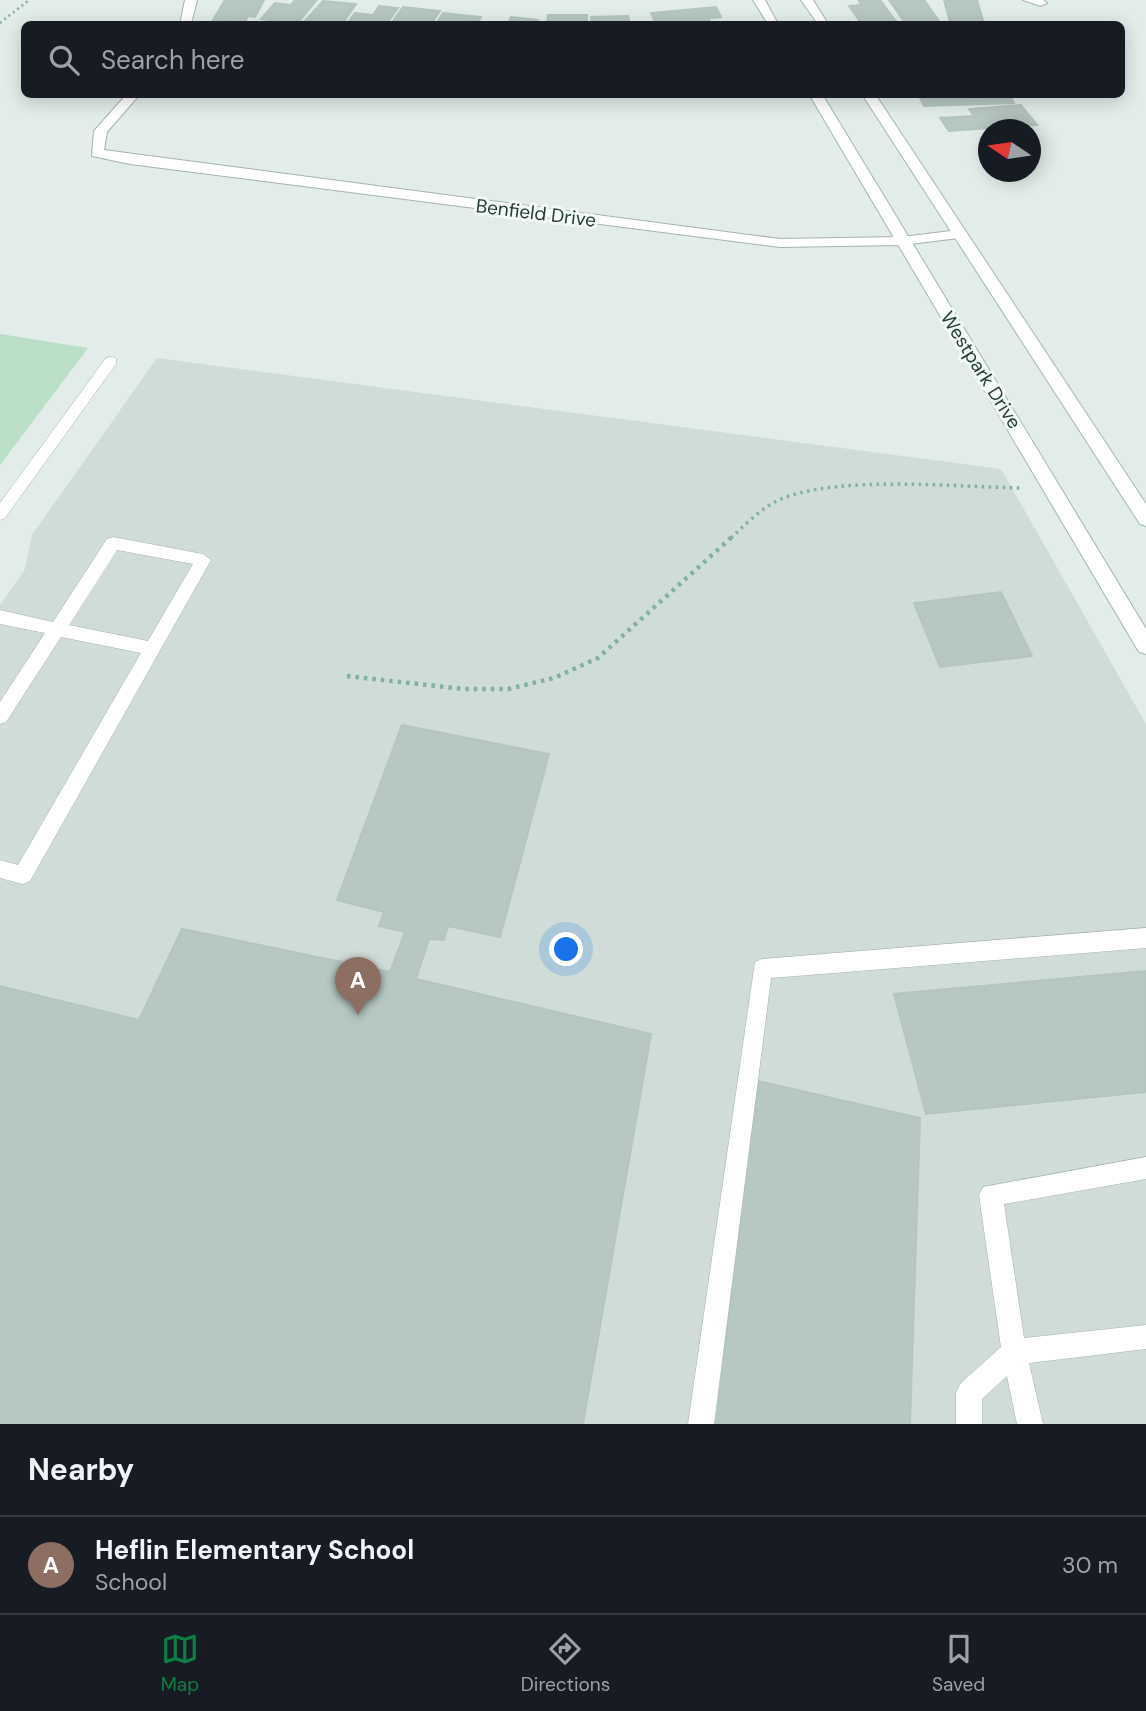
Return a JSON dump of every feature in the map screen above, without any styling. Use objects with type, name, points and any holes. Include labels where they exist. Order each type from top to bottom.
[{"type":"main road","points":[[187,21],[191,0]]},
{"type":"main road","points":[[759,0],[772,21]]},
{"type":"main road","points":[[807,0],[820,21]]},
{"type":"main road","name":"Benfield Drive","points":[[130,98],[101,131],[97,153],[780,243],[902,242],[959,234]]},
{"type":"main road","name":"Westpark Drive","points":[[817,98],[902,242],[1054,488],[1146,646]]},
{"type":"main road","points":[[871,98],[1146,519]]},
{"type":"lane","points":[[0,514],[111,361]]},
{"type":"lane","points":[[0,716],[113,543],[203,559],[23,875],[0,869]]},
{"type":"lane","points":[[0,617],[152,649]]},
{"type":"lane","points":[[701,1424],[762,970],[1146,938]]},
{"type":"lane","points":[[1030,1424],[1014,1352],[990,1195],[1146,1168]]},
{"type":"lane","points":[[969,1424],[969,1393],[1014,1352],[1146,1337]]},
{"type":"path","points":[[0,23],[29,0]]},
{"type":"path","points":[[347,676],[463,689],[508,689],[554,678],[598,658],[759,512],[780,499],[813,489],[849,486],[1054,488]]},
{"type":"shaded area","points":[[157,358],[1001,469],[1146,724],[1146,1424],[0,1424],[0,605],[25,569],[32,535]]},
{"type":"green space","points":[[0,334],[88,348],[0,465]]},
{"type":"building","points":[[225,0],[264,0],[255,17],[248,16],[246,21],[213,20]]},
{"type":"building","points":[[295,0],[316,1],[299,21],[261,19],[275,3],[291,5]]},
{"type":"building","points":[[880,0],[896,21],[860,21],[849,6],[861,5],[859,1]]},
{"type":"building","points":[[889,0],[924,0],[939,21],[904,21]]},
{"type":"building","points":[[944,0],[977,0],[983,21],[950,21]]},
{"type":"building","points":[[323,1],[356,4],[344,21],[305,21]]},
{"type":"building","points":[[379,6],[398,8],[388,21],[349,21],[355,13],[373,15]]},
{"type":"building","points":[[403,7],[440,11],[433,21],[393,21]]},
{"type":"building","points":[[716,7],[721,17],[708,18],[710,21],[655,21],[651,13]]},
{"type":"building","points":[[443,13],[481,17],[479,21],[438,21]]},
{"type":"building","points":[[548,15],[587,15],[587,21],[547,21]]},
{"type":"building","points":[[628,16],[629,21],[592,21],[591,17]]},
{"type":"building","points":[[511,17],[538,21],[509,21]]},
{"type":"building","points":[[920,98],[1011,98],[1014,103],[924,106]]},
{"type":"building","points":[[1021,105],[1032,119],[978,119],[978,129],[949,131],[940,118],[974,116],[969,109]]},
{"type":"building","points":[[1001,592],[1032,656],[940,667],[914,603]]},
{"type":"building","points":[[402,725],[549,754],[500,937],[448,926],[444,940],[429,939],[416,979],[651,1034],[583,1424],[0,1424],[0,986],[139,1020],[182,929],[390,972],[405,932],[379,926],[384,912],[337,900]]},
{"type":"building","points":[[1146,971],[1146,1092],[926,1114],[894,994]]},
{"type":"building","points":[[757,1081],[920,1118],[910,1424],[716,1424]]},
{"type":"place","name":"Heflin Elementary School","points":[[358,1015]]}]
